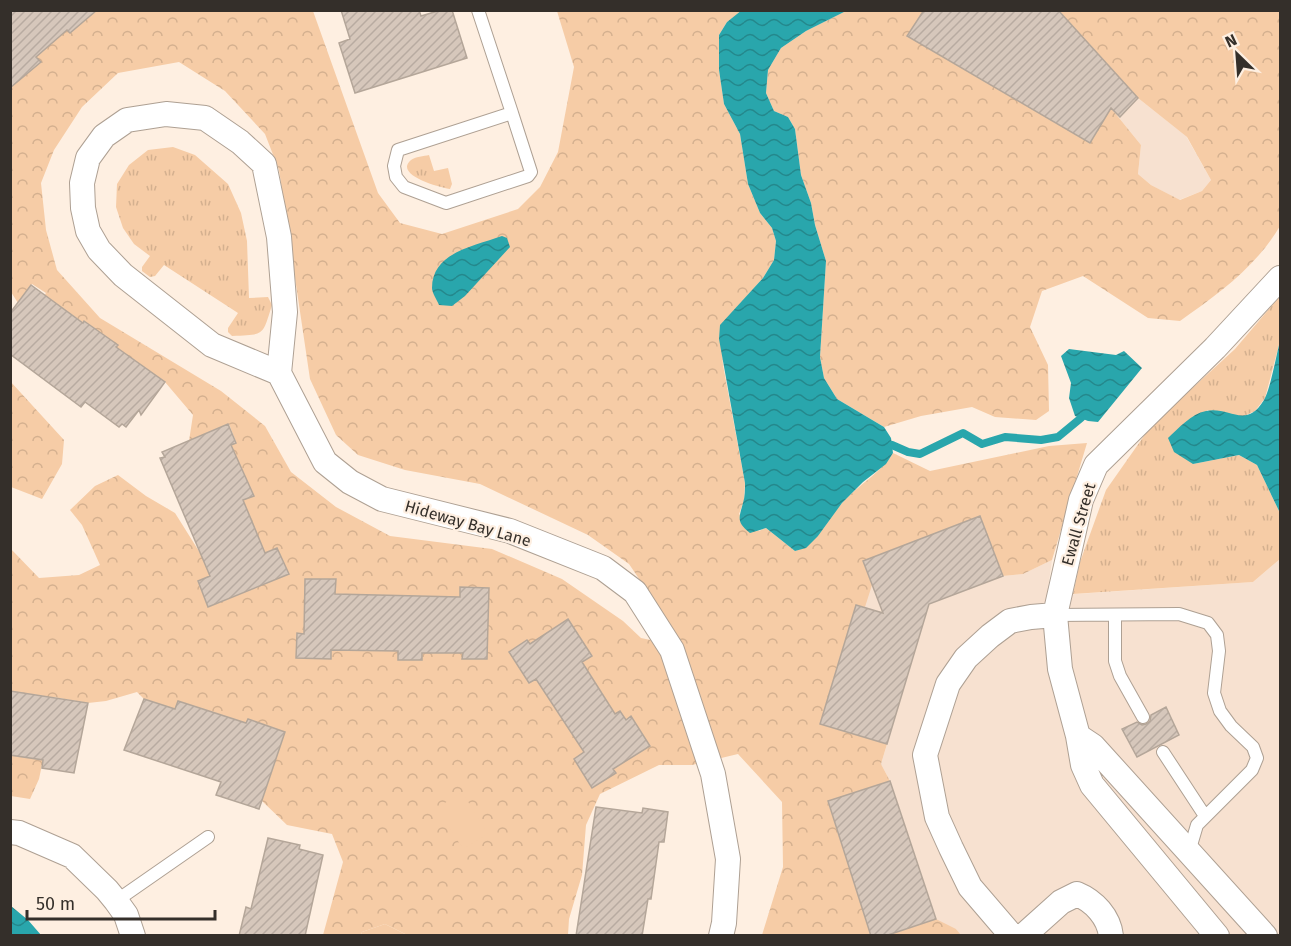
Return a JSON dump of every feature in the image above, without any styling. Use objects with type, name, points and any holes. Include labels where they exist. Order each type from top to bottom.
[{"type":"street","points":[[166,114],[205,118],[240,142],[264,164],[279,237],[285,312],[279,373],[212,345],[123,274],[99,250],[88,231],[83,208],[82,183],[88,158],[104,135],[127,120],[166,114]]},
{"type":"street","name":"Ewall Street","points":[[1217,936],[1092,785],[1083,765],[1078,736],[1059,669],[1055,615],[1081,500],[1096,465],[1215,348],[1281,278]]},
{"type":"street","name":"Hideway Bay Lane","points":[[279,373],[325,462],[350,482],[382,499],[510,531],[603,568],[635,592],[672,650],[713,774],[728,859],[724,923],[721,936]]},
{"type":"street","points":[[1012,936],[970,887],[951,848],[937,817],[925,755],[948,684],[966,658],[1010,621],[1055,615]]},
{"type":"street","points":[[1078,736],[1093,746],[1265,936]]},
{"type":"street","points":[[10,832],[19,833],[72,856],[116,901],[126,915],[133,936]]},
{"type":"street","points":[[1023,936],[1061,902],[1077,894],[1089,899],[1110,924],[1111,936]]},
{"type":"lane","points":[[478,10],[512,113],[531,172],[528,176],[446,203],[404,187],[396,177],[395,156],[403,147],[512,113]]},
{"type":"lane","points":[[1055,615],[1179,614],[1208,623],[1217,635],[1219,651],[1214,693],[1220,711],[1231,726],[1253,747],[1257,758],[1252,770],[1205,816],[1194,832],[1189,852]]},
{"type":"lane","points":[[1115,615],[1115,661],[1120,676],[1143,717]]},
{"type":"lane","points":[[1163,752],[1205,816]]},
{"type":"lane","points":[[116,901],[208,837]]},
{"type":"shaded area","points":[[924,11],[1058,11],[1138,98],[1186,136],[1211,180],[1202,191],[1179,200],[1151,185],[1138,174],[1141,145],[1111,108],[1090,143],[907,36]]},
{"type":"shaded area","points":[[980,516],[1003,576],[1023,574],[1052,560],[1047,596],[1253,582],[1280,559],[1280,935],[961,936],[956,929],[871,935],[828,801],[890,781],[881,764],[887,744],[820,724],[856,605],[863,561]]},
{"type":"green space","points":[[11,11],[313,11],[378,193],[400,223],[442,234],[518,209],[540,187],[558,152],[574,67],[557,11],[742,11],[727,22],[719,35],[719,70],[724,104],[740,134],[748,184],[760,213],[772,228],[776,241],[774,260],[763,278],[720,326],[723,365],[745,483],[744,501],[739,514],[759,531],[766,528],[795,551],[817,537],[843,502],[882,467],[893,453],[930,471],[1049,446],[1087,443],[1052,560],[1023,574],[1003,576],[980,516],[863,561],[872,585],[865,607],[856,605],[820,724],[887,744],[881,764],[890,781],[828,802],[871,935],[762,935],[783,867],[782,802],[738,754],[692,765],[659,765],[600,794],[586,825],[582,875],[569,919],[568,935],[407,935],[385,924],[362,932],[361,935],[323,935],[343,862],[332,834],[287,825],[262,801],[285,732],[248,720],[244,731],[244,723],[178,701],[175,709],[144,699],[137,692],[106,701],[88,703],[53,697],[52,706],[43,696],[11,691],[10,548],[39,578],[79,575],[100,565],[82,525],[70,510],[95,486],[118,475],[146,496],[175,513],[202,556],[218,573],[198,582],[208,607],[289,574],[277,548],[265,553],[243,500],[253,495],[243,471],[223,449],[236,442],[229,424],[189,441],[193,415],[165,382],[139,364],[111,354],[117,345],[44,296],[46,293],[32,284],[18,303],[11,292]],"holes":[[[179,62],[225,91],[265,134],[279,170],[310,379],[336,435],[358,455],[405,470],[480,484],[588,535],[629,564],[652,598],[660,642],[641,638],[623,621],[562,579],[492,549],[390,536],[336,507],[291,472],[265,426],[221,391],[100,318],[57,270],[46,230],[41,183],[54,150],[82,107],[118,73]]]},
{"type":"green space","points":[[846,11],[924,11],[907,36],[1090,143],[1111,108],[1141,145],[1138,174],[1151,185],[1180,200],[1202,191],[1211,180],[1187,137],[1138,98],[1058,11],[1280,11],[1280,226],[1248,267],[1222,290],[1180,321],[1148,318],[1083,276],[1042,291],[1030,327],[1048,365],[1049,411],[1036,420],[995,417],[972,407],[921,416],[884,427],[837,399],[824,378],[820,357],[826,261],[801,175],[795,129],[788,117],[774,111],[766,93],[768,70],[781,48],[806,31]]},
{"type":"green space","points":[[173,147],[195,155],[228,184],[241,213],[247,241],[249,298],[268,297],[272,305],[264,328],[257,334],[232,336],[228,328],[238,313],[164,265],[155,276],[150,277],[142,271],[142,267],[150,256],[134,244],[123,228],[116,207],[117,184],[129,165],[148,150]]},
{"type":"green space","points":[[429,155],[434,171],[448,168],[452,184],[450,189],[420,180],[408,171],[407,166],[411,160]]},
{"type":"green space","points":[[1280,296],[1280,341],[1265,398],[1255,411],[1242,417],[1207,410],[1193,464],[1239,455],[1257,465],[1280,513],[1280,559],[1253,582],[1073,594],[1080,562],[1106,490],[1151,426],[1235,349]]},
{"type":"green space","points":[[10,381],[64,440],[62,464],[42,499],[11,487]]},
{"type":"green space","points":[[10,755],[43,760],[39,779],[30,799],[11,796]]},
{"type":"green space","points":[[462,792],[488,834],[463,849],[437,808]]},
{"type":"green space","points":[[936,919],[956,929],[961,935],[885,936]]},
{"type":"green space","points":[[385,924],[407,935],[361,935],[362,932]]},
{"type":"water","points":[[742,10],[846,11],[806,31],[781,48],[768,70],[766,93],[774,111],[788,117],[795,129],[801,175],[826,261],[820,357],[824,378],[837,399],[884,427],[891,438],[893,453],[886,464],[842,503],[818,536],[806,548],[795,551],[766,528],[750,533],[742,526],[740,516],[745,483],[719,339],[720,325],[763,278],[774,260],[776,241],[772,228],[760,213],[748,184],[740,134],[724,104],[719,70],[719,35],[727,22]]},
{"type":"water","points":[[502,236],[507,238],[510,247],[465,296],[452,306],[439,305],[432,288],[439,266],[457,252]]},
{"type":"water","points":[[1280,341],[1280,513],[1257,465],[1239,455],[1193,464],[1174,452],[1168,438],[1195,415],[1206,411],[1214,410],[1244,415],[1251,414],[1257,409],[1264,400],[1269,387]]},
{"type":"water","points":[[1069,349],[1116,355],[1124,351],[1142,368],[1098,422],[1075,416],[1069,398],[1071,383],[1061,356]]},
{"type":"water","points":[[11,906],[28,920],[41,935],[11,935]]},
{"type":"building","points":[[10,10],[97,10],[70,33],[67,30],[36,57],[41,62],[10,88]]},
{"type":"building","points":[[341,10],[419,10],[421,16],[441,10],[452,10],[467,58],[355,93],[339,43],[350,39]]},
{"type":"building","points":[[924,10],[1058,10],[1138,98],[1120,117],[1111,108],[1090,143],[907,36]]},
{"type":"building","points":[[31,285],[118,345],[116,347],[165,382],[141,415],[139,410],[126,427],[122,424],[119,427],[85,402],[81,407],[10,354],[10,313]]},
{"type":"building","points":[[228,424],[236,443],[231,445],[254,496],[243,500],[265,553],[277,548],[289,574],[208,607],[198,581],[210,576],[160,458],[165,457],[162,452]]},
{"type":"building","points":[[980,516],[1003,576],[929,604],[887,744],[820,724],[856,605],[883,613],[863,561]]},
{"type":"building","points":[[305,579],[336,579],[335,594],[460,597],[460,587],[489,588],[487,659],[462,659],[463,653],[422,653],[422,660],[398,660],[398,651],[331,650],[331,659],[296,658],[297,633],[304,634]]},
{"type":"building","points":[[568,619],[592,656],[582,662],[615,714],[620,711],[626,720],[631,716],[650,746],[613,769],[616,773],[592,788],[574,759],[584,752],[536,679],[529,683],[509,652],[527,640],[530,644]]},
{"type":"building","points":[[10,691],[88,703],[74,773],[42,768],[43,760],[10,755]]},
{"type":"building","points":[[144,699],[175,709],[178,701],[246,723],[248,719],[285,732],[259,809],[216,795],[221,782],[124,750]]},
{"type":"building","points":[[1166,707],[1179,735],[1137,757],[1122,729],[1137,722],[1142,725],[1146,724],[1150,721],[1151,715]]},
{"type":"building","points":[[890,781],[936,919],[885,936],[871,936],[828,801]]},
{"type":"building","points":[[596,807],[642,813],[643,808],[668,812],[664,842],[659,842],[651,899],[648,899],[642,936],[576,936]]},
{"type":"building","points":[[268,838],[300,845],[299,849],[323,855],[305,936],[239,936],[246,907],[251,909]]},
{"type":"waterway","points":[[892,445],[920,454],[963,433],[982,444],[1005,437],[1041,440],[1058,437],[1081,418]]}]
